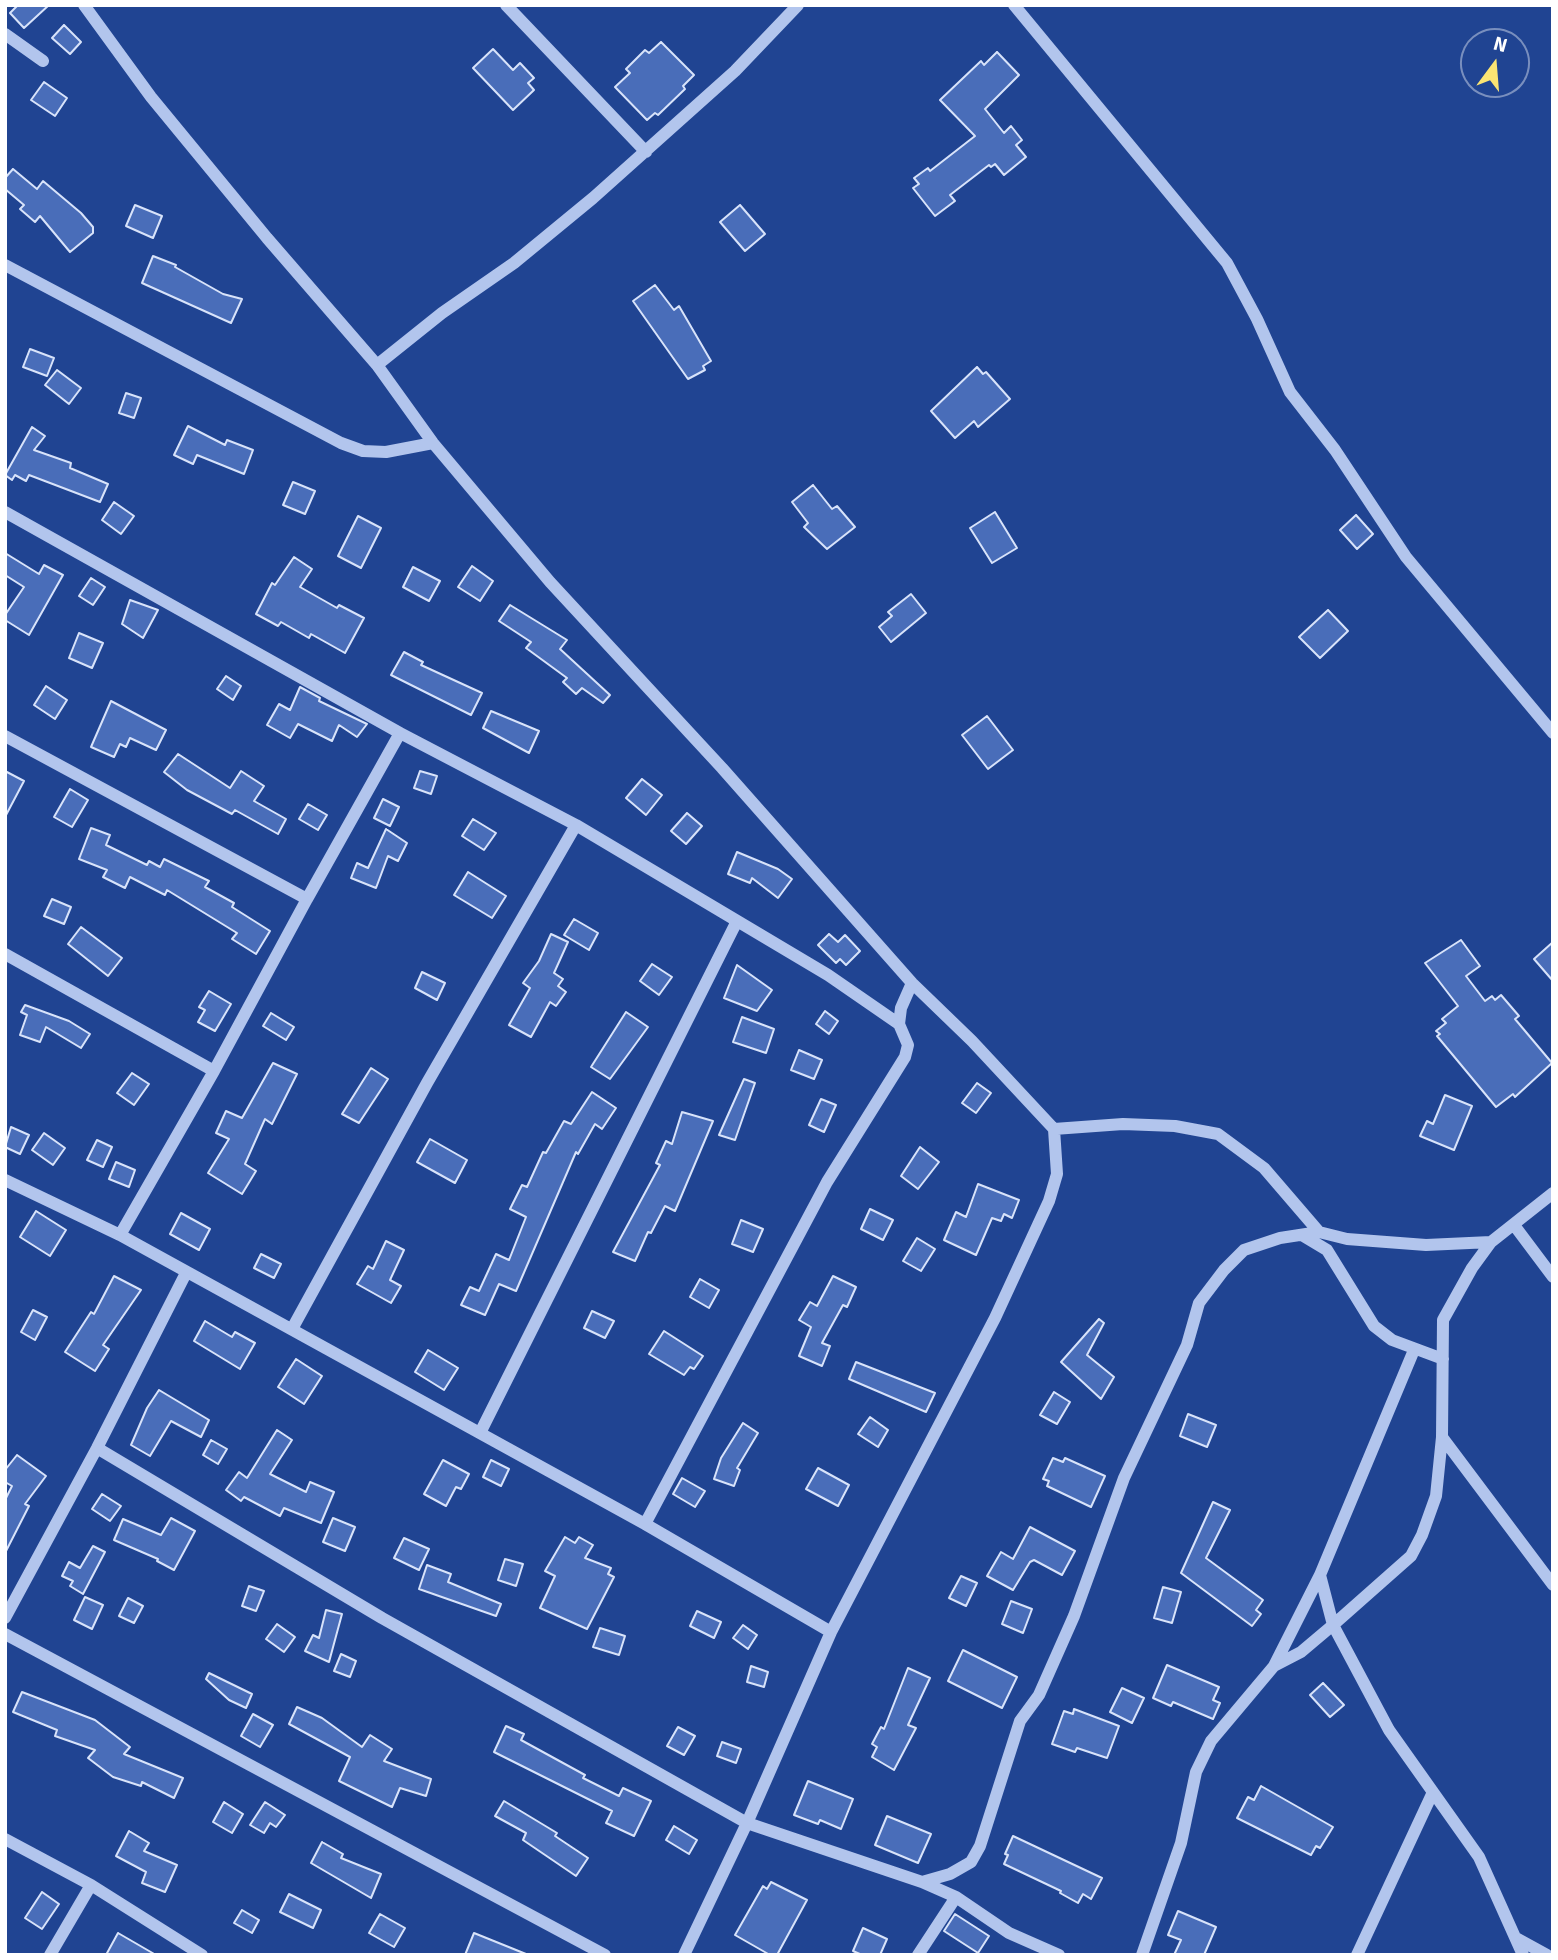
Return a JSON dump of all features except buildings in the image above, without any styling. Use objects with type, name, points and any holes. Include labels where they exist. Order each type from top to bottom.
[{"type":"street","points":[[83,5],[167,117],[377,365],[433,443],[550,582],[758,808],[912,983],[972,1041],[1054,1129],[1057,1174],[1049,1201],[995,1318],[831,1632],[747,1823],[684,1955]]},
{"type":"street","points":[[506,5],[646,152]]},
{"type":"street","points":[[377,365],[442,313],[514,263],[646,152],[735,71],[798,5]]},
{"type":"street","points":[[1014,5],[1227,263],[1257,319],[1290,392],[1335,450],[1406,557],[1553,733]]},
{"type":"street","points":[[5,34],[43,61]]},
{"type":"street","points":[[5,265],[341,443],[363,451],[386,452],[433,443]]},
{"type":"street","points":[[5,512],[400,733],[576,825],[828,975],[899,1024]]},
{"type":"street","points":[[120,1234],[214,1071],[400,733]]},
{"type":"street","points":[[5,736],[307,900]]},
{"type":"street","points":[[292,1329],[427,1083],[576,825]]},
{"type":"street","points":[[480,1433],[737,921]]},
{"type":"street","points":[[5,954],[214,1071]]},
{"type":"street","points":[[645,1524],[827,1182],[905,1057],[908,1045],[899,1024],[901,1008],[912,983]]},
{"type":"street","points":[[1054,1129],[1162,1125],[1218,1134],[1264,1168],[1319,1232]]},
{"type":"street","points":[[7,1185],[120,1234],[186,1273],[645,1524],[831,1632]]},
{"type":"street","points":[[1274,1667],[1301,1652],[1411,1556],[1436,1496],[1445,1393],[1443,1320],[1490,1242],[1553,1194]]},
{"type":"street","points":[[1514,1225],[1553,1277]]},
{"type":"street","points":[[922,1882],[950,1874],[971,1862],[980,1846],[1020,1721],[1039,1695],[1074,1616],[1124,1478],[1187,1345],[1199,1303],[1224,1270],[1244,1250],[1280,1238],[1319,1232],[1348,1240],[1426,1245],[1490,1242]]},
{"type":"street","points":[[1302,1235],[1326,1250],[1374,1326],[1392,1340],[1443,1359]]},
{"type":"street","points":[[5,1618],[97,1448],[186,1273]]},
{"type":"street","points":[[1142,1955],[1181,1843],[1196,1772],[1211,1741],[1274,1667],[1320,1575],[1414,1350]]},
{"type":"street","points":[[1442,1437],[1553,1585]]},
{"type":"street","points":[[97,1448],[382,1618],[747,1823],[778,1836],[922,1882],[956,1897],[1009,1933],[1059,1955]]},
{"type":"street","points":[[1320,1575],[1333,1626],[1389,1730],[1479,1857],[1523,1955]]},
{"type":"street","points":[[5,1634],[605,1955]]},
{"type":"street","points":[[1357,1955],[1433,1792]]},
{"type":"street","points":[[5,1839],[91,1885],[202,1955]]},
{"type":"street","points":[[50,1955],[91,1885]]},
{"type":"street","points":[[918,1955],[956,1897]]},
{"type":"street","points":[[1516,1938],[1547,1955]]}]
